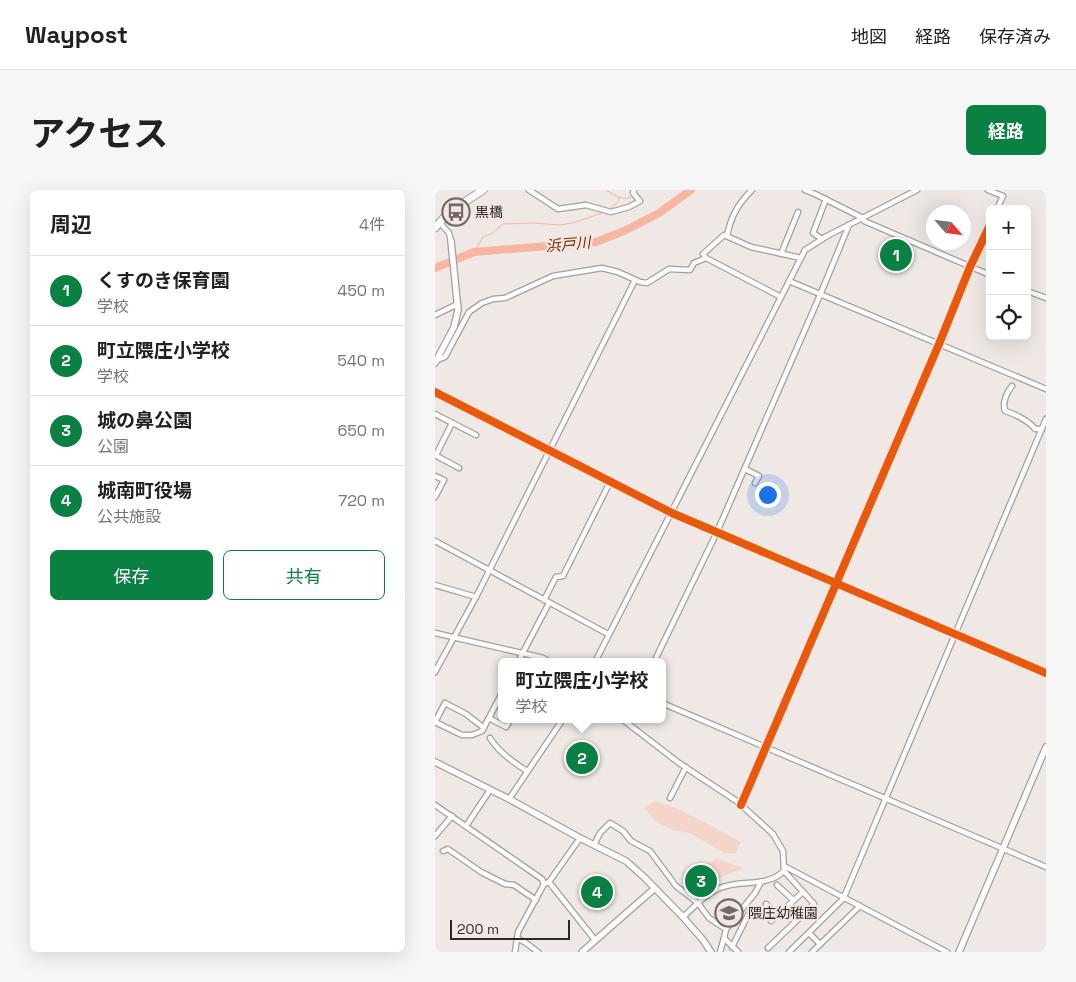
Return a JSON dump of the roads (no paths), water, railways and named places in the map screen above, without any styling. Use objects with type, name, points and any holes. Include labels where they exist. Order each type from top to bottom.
[{"type":"main road","points":[[437,225],[457,206],[483,190]]},
{"type":"street","points":[[529,190],[558,209],[586,205],[611,212],[629,207],[640,201],[633,193],[634,190]]},
{"type":"street","points":[[727,236],[736,208],[752,190]]},
{"type":"street","points":[[805,190],[863,218],[864,221],[986,273]]},
{"type":"street","points":[[597,658],[805,250],[822,239],[917,190]]},
{"type":"street","points":[[988,190],[1003,196],[999,205]]},
{"type":"street","points":[[822,239],[813,233],[826,199]]},
{"type":"street","points":[[781,254],[798,212]]},
{"type":"street","points":[[436,362],[454,327],[458,310],[451,241],[449,233],[437,225]]},
{"type":"street","points":[[656,658],[717,532],[849,225]]},
{"type":"street","points":[[741,805],[986,233]]},
{"type":"street","points":[[781,297],[706,258],[703,254],[721,237],[727,236],[747,246],[801,258]]},
{"type":"street","points":[[436,362],[445,358],[469,312],[482,303],[493,299],[505,298],[553,276],[593,269],[609,269],[647,283],[669,269],[690,270],[694,263],[706,258]]},
{"type":"street","points":[[435,672],[476,597],[635,280]]},
{"type":"street","points":[[789,281],[1046,389]]},
{"type":"street","points":[[1031,292],[1046,298]]},
{"type":"street","points":[[435,316],[458,302]]},
{"type":"street","points":[[1012,386],[1008,390],[1005,400],[1005,411],[1019,416],[1023,421],[1029,422],[1035,429],[1042,429]]},
{"type":"street","points":[[435,392],[672,513],[1046,673]]},
{"type":"street","points":[[435,414],[476,435]]},
{"type":"street","points":[[789,952],[844,897],[1046,419]]},
{"type":"street","points":[[452,423],[435,455],[459,468]]},
{"type":"street","points":[[745,469],[759,476],[755,483]]},
{"type":"street","points":[[435,476],[444,480],[435,497]]},
{"type":"street","points":[[544,600],[556,577],[563,576],[610,482]]},
{"type":"street","points":[[435,541],[609,634]]},
{"type":"street","points":[[435,584],[476,597]]},
{"type":"street","points":[[520,658],[549,603]]},
{"type":"street","points":[[435,633],[543,658]]},
{"type":"street","points":[[435,660],[441,662]]},
{"type":"street","points":[[484,728],[466,714],[445,703],[435,722],[462,735],[472,735],[482,731],[484,728],[489,718],[498,705]]},
{"type":"street","points":[[666,705],[1046,868]]},
{"type":"street","points":[[489,718],[498,723]]},
{"type":"street","points":[[498,723],[506,727],[508,724]]},
{"type":"street","points":[[509,798],[560,723]]},
{"type":"street","points":[[628,723],[686,767],[741,805],[773,834],[783,851],[784,869],[814,904],[767,948]]},
{"type":"street","points":[[490,738],[494,744],[527,771]]},
{"type":"street","points":[[959,952],[1046,747]]},
{"type":"street","points":[[435,762],[509,798],[580,838],[626,861],[683,916],[711,952]]},
{"type":"street","points":[[670,798],[686,767]]},
{"type":"street","points":[[466,826],[490,790]]},
{"type":"street","points":[[435,805],[546,883],[595,940]]},
{"type":"street","points":[[435,836],[452,816]]},
{"type":"street","points":[[594,845],[600,833],[610,823],[623,831],[631,841],[650,851],[676,886],[698,903],[709,918],[726,929]]},
{"type":"street","points":[[515,952],[518,932],[536,900],[546,883],[580,838]]},
{"type":"street","points":[[443,851],[448,849],[466,864],[505,884],[514,885],[536,900]]},
{"type":"street","points":[[784,869],[844,897],[947,952]]},
{"type":"street","points":[[683,916],[704,896],[722,887],[761,882],[775,878],[784,869]]},
{"type":"street","points":[[720,952],[726,929],[755,893],[761,882]]},
{"type":"street","points":[[777,885],[793,900]]},
{"type":"street","points":[[582,952],[655,888]]},
{"type":"street","points":[[771,921],[803,892]]},
{"type":"street","points":[[766,904],[778,915]]},
{"type":"street","points":[[812,952],[860,906]]},
{"type":"street","points":[[732,946],[748,914]]},
{"type":"street","points":[[731,923],[741,928]]},
{"type":"street","points":[[809,933],[820,944]]},
{"type":"street","points":[[517,938],[526,942],[538,952]]},
{"type":"street","points":[[724,938],[737,952]]},
{"type":"waterway","points":[[606,190],[619,197],[634,197]]},
{"type":"waterway","name":"浜戸川","points":[[435,268],[474,252],[596,242],[624,231],[659,213],[691,190]]},
{"type":"waterway","points":[[608,210],[620,198]]},
{"type":"waterway","points":[[474,252],[483,237],[491,234],[503,224],[561,225],[605,212]]},
{"type":"place","name":"黒橋","points":[[456,212]]},
{"type":"place","name":"くすのき保育園","points":[[896,255]]},
{"type":"place","name":"町立隈庄小学校","points":[[582,758]]},
{"type":"place","name":"城の鼻公園","points":[[701,881]]},
{"type":"place","name":"城南町役場","points":[[597,892]]},
{"type":"place","name":"隈庄幼稚園","points":[[729,913]]}]
